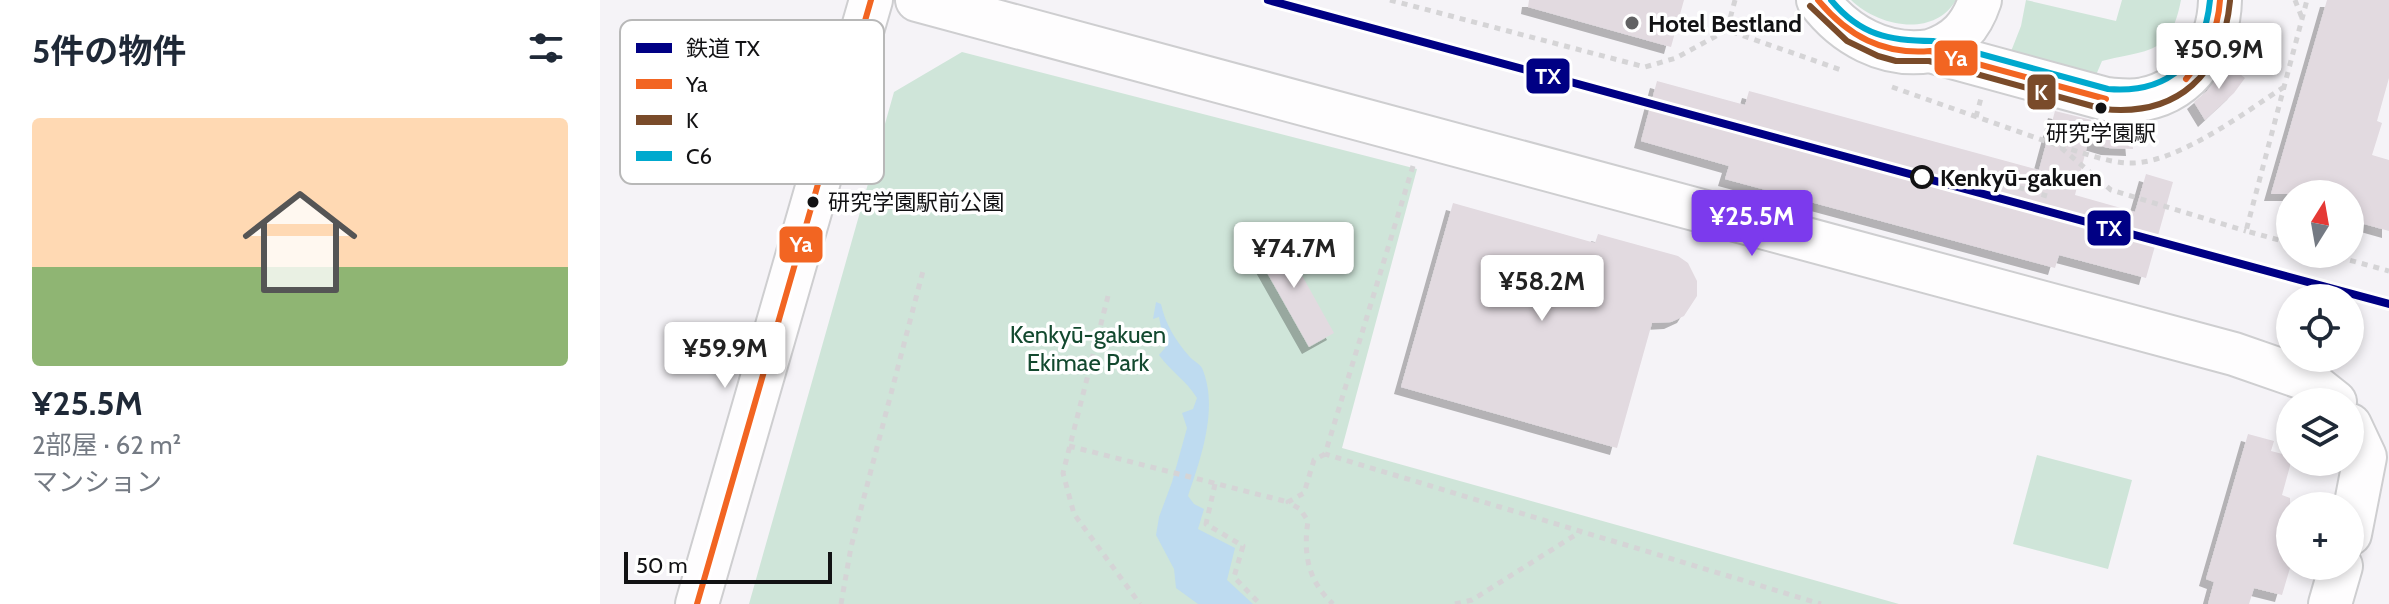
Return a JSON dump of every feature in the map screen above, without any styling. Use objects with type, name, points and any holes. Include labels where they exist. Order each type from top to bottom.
[{"type":"street","points":[[865,20],[871,0]]},
{"type":"street","points":[[917,0],[2234,354],[2306,379],[2317,388]]},
{"type":"street","points":[[1818,0],[1837,23],[1867,43],[1905,53],[1930,51],[2106,99],[2142,100],[2173,88],[2199,65],[2216,29],[2220,0]]},
{"type":"street","points":[[1930,51],[1958,38],[1976,13],[1980,0]]},
{"type":"street","points":[[697,604],[818,184]]},
{"type":"street","points":[[2330,604],[2337,580]]},
{"type":"path","points":[[1390,0],[1645,67],[1676,58],[1727,30],[1735,0]]},
{"type":"path","points":[[2295,0],[2302,18]]},
{"type":"path","points":[[2246,231],[2307,0]]},
{"type":"path","points":[[1727,30],[1844,71]]},
{"type":"path","points":[[1888,86],[2059,146],[2128,163],[2169,155],[2212,133],[2284,87]]},
{"type":"path","points":[[2059,146],[2111,190],[2276,239]]},
{"type":"path","points":[[1288,502],[1304,493],[1314,460],[1325,454],[1414,161]]},
{"type":"path","points":[[1984,177],[2047,196]]},
{"type":"path","points":[[2364,264],[2389,271]]},
{"type":"path","points":[[841,604],[851,547],[923,271]]},
{"type":"path","points":[[1108,296],[1063,473],[1065,490],[1074,514],[1140,604]]},
{"type":"path","points":[[1069,446],[1288,502],[1300,509],[1308,521],[1307,564],[1317,588],[1333,604]]},
{"type":"path","points":[[1325,454],[1821,604]]},
{"type":"path","points":[[1215,484],[1206,524],[1243,546],[1234,577],[1260,604]]},
{"type":"path","points":[[1464,604],[1580,532]]},
{"type":"path","points":[[1455,604],[1472,600]]},
{"type":"green space","points":[[1851,0],[1956,0],[1934,20],[1906,24],[1876,17]]},
{"type":"green space","points":[[2026,0],[2116,21],[2122,0],[2181,0],[2171,31],[2164,41],[2145,51],[2102,61],[2096,75],[2008,59],[2021,26]]},
{"type":"green space","name":"Kenkyū-gakuen Ekimae Park","points":[[962,52],[1417,169],[1342,448],[1899,604],[749,604],[868,184],[884,184],[884,127],[894,92]]},
{"type":"green space","points":[[2037,455],[2132,480],[2108,569],[2013,544]]},
{"type":"water","points":[[1156,302],[1161,304],[1179,344],[1202,368],[1207,383],[1206,432],[1188,496],[1194,504],[1204,509],[1198,529],[1235,548],[1227,580],[1253,604],[1198,604],[1176,588],[1174,569],[1156,535],[1187,428],[1182,413],[1193,409],[1197,398],[1159,355],[1165,348],[1159,317],[1153,319]]},
{"type":"building","name":"Hotel Bestland","points":[[1529,0],[1684,0],[1671,47],[1528,7]]},
{"type":"building","points":[[2327,0],[2389,0],[2389,78],[2377,121],[2382,123],[2372,155],[2389,160],[2389,231],[2364,224],[2364,180],[2276,180],[2276,194],[2271,194]]},
{"type":"building","points":[[2227,64],[2245,78],[2205,120],[2194,102],[2207,91]]},
{"type":"building","points":[[1657,81],[1745,105],[1749,91],[2039,170],[2055,111],[2104,123],[2131,125],[2133,149],[2108,148],[2088,142],[2075,195],[2135,212],[2146,174],[2173,182],[2146,278],[2059,255],[2055,268],[1725,179],[1729,166],[1641,141]]},
{"type":"building","points":[[1453,203],[1595,243],[1598,234],[1678,256],[1688,263],[1697,281],[1697,296],[1684,316],[1671,322],[1652,323],[1617,448],[1401,387]]},
{"type":"building","points":[[1279,234],[1334,333],[1309,347],[1253,248]]},
{"type":"building","points":[[2248,434],[2274,441],[2271,451],[2276,452],[2276,476],[2287,476],[2283,492],[2276,492],[2276,580],[2286,580],[2282,595],[2254,588],[2249,604],[2208,604],[2214,582],[2206,579]]},
{"type":"rail line","name":"TX","points":[[1268,0],[2389,304]]},
{"type":"transit line","name":"Ya","points":[[865,20],[871,0]]},
{"type":"transit line","name":"Ya","points":[[1818,0],[1854,33],[1882,46],[1897,50],[1930,51],[2106,99]]},
{"type":"transit line","name":"C6","points":[[1831,0],[1853,21],[1876,34],[1903,40],[1933,41],[2108,89],[2149,86],[2180,69],[2200,40],[2210,0]]},
{"type":"transit line","name":"Ya","points":[[2186,79],[2210,42],[2220,0]]},
{"type":"transit line","name":"K","points":[[1810,6],[1847,41],[1878,56],[1896,61],[1929,61],[2103,109],[2130,110],[2154,106],[2174,98],[2207,69],[2226,27],[2230,1]]},
{"type":"transit line","name":"Ya","points":[[697,604],[818,184]]},
{"type":"place","name":"Hotel Bestland","points":[[1632,23]]},
{"type":"place","name":"研究学園駅","points":[[2101,108]]},
{"type":"place","name":"Kenkyū-gakuen","points":[[1922,177]]},
{"type":"place","name":"研究学園駅前公園","points":[[813,202]]}]
